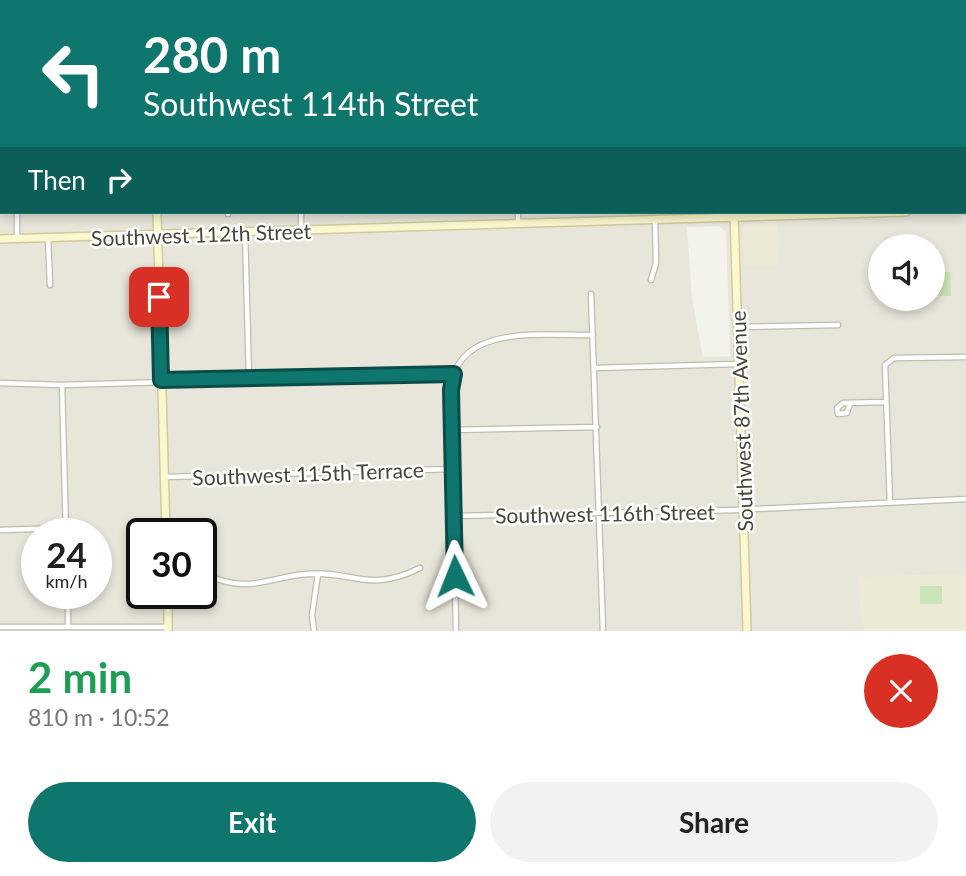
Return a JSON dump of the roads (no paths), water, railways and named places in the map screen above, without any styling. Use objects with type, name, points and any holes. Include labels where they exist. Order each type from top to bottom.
[{"type":"main road","points":[[157,214],[165,518]]},
{"type":"main road","name":"Southwest 112th Street","points":[[0,239],[655,220],[687,215],[791,214]]},
{"type":"main road","name":"Southwest 87th Avenue","points":[[734,215],[747,631]]},
{"type":"main road","points":[[168,609],[168,629]]},
{"type":"street","points":[[17,214],[18,239]]},
{"type":"street","points":[[301,214],[302,231]]},
{"type":"street","points":[[517,214],[518,224]]},
{"type":"street","points":[[651,280],[656,263],[655,220]]},
{"type":"street","points":[[245,232],[249,378]]},
{"type":"street","points":[[48,238],[50,285]]},
{"type":"street","points":[[591,294],[603,631]]},
{"type":"street","points":[[738,327],[838,325]]},
{"type":"street","points":[[456,631],[452,430],[454,374],[472,350],[494,339],[593,335]]},
{"type":"street","points":[[890,503],[884,367],[890,360],[966,356]]},
{"type":"street","points":[[594,368],[739,363]]},
{"type":"street","points":[[0,383],[62,385],[161,380],[454,374]]},
{"type":"street","points":[[62,385],[66,518]]},
{"type":"street","points":[[850,403],[885,402]]},
{"type":"street","points":[[452,430],[597,427]]},
{"type":"street","name":"Southwest 115th Terrace","points":[[164,477],[453,469]]},
{"type":"street","name":"Southwest 116th Street","points":[[453,516],[743,510],[966,499]]},
{"type":"street","points":[[0,530],[21,530]]},
{"type":"street","points":[[217,578],[246,586],[318,574],[374,582],[393,579],[420,569]]},
{"type":"street","points":[[314,631],[312,615],[318,574]]},
{"type":"street","points":[[68,609],[68,625]]},
{"type":"street","points":[[0,627],[68,625],[168,629]]}]
